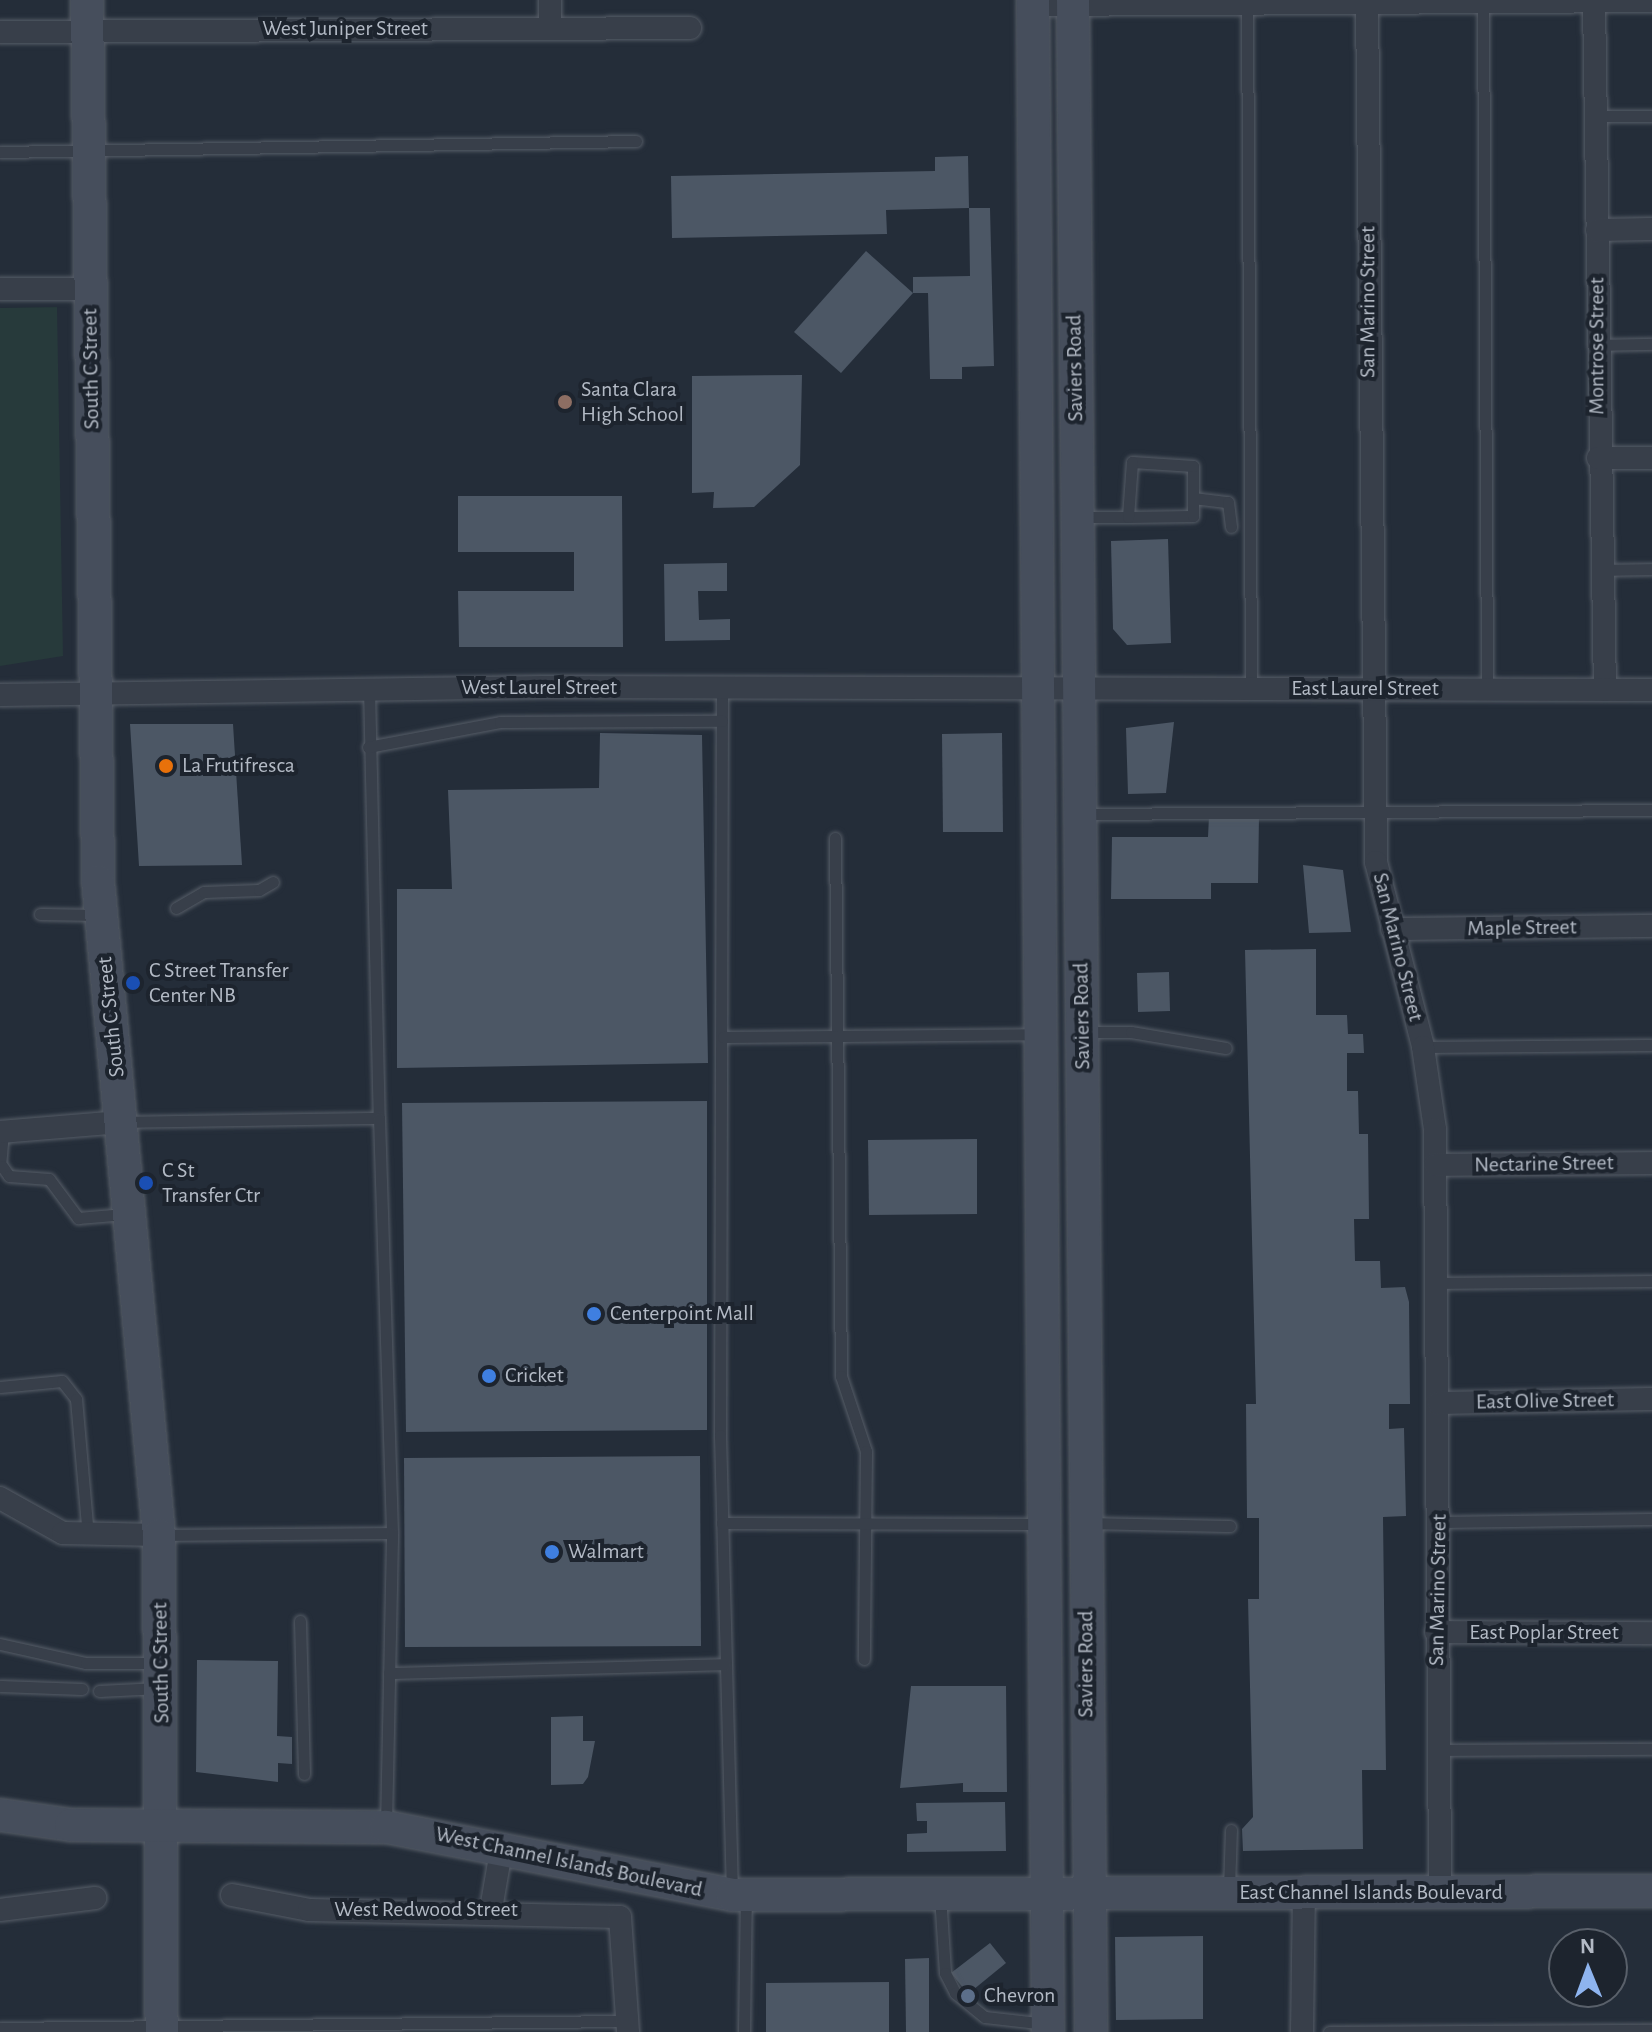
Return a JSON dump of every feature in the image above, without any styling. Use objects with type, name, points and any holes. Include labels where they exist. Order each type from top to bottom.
[{"type":"main road","name":"Saviers Road","points":[[1033,3],[1048,2028]]},
{"type":"main road","name":"Saviers Road","points":[[1073,3],[1086,1361],[1085,1679],[1091,2032]]},
{"type":"main road","name":"South C Street","points":[[88,16],[94,691],[101,915],[159,1535],[162,2029]]},
{"type":"main road","points":[[1039,846],[1059,887],[1062,1008],[1083,1032]]},
{"type":"main road","points":[[1040,1034],[1060,1045],[1064,1061],[1067,1324],[1086,1361]]},
{"type":"main road","points":[[1043,1312],[1061,1363],[1062,1477],[1074,1512],[1087,1523]]},
{"type":"main road","points":[[1045,1524],[1061,1539],[1069,1568],[1071,1639],[1085,1679]]},
{"type":"main road","name":"West Channel Islands Boulevard","points":[[0,1815],[71,1825],[386,1827],[502,1845],[739,1895],[1090,1894]]},
{"type":"main road","name":"East Channel Islands Boulevard","points":[[1090,1894],[1652,1891]]},
{"type":"street","points":[[550,0],[550,27]]},
{"type":"street","name":"Montrose Street","points":[[1594,1],[1598,570],[1605,690]]},
{"type":"street","points":[[1033,3],[1247,5],[1652,1]]},
{"type":"street","name":"San Marino Street","points":[[1367,2],[1369,691],[1374,812],[1392,929],[1423,1047],[1435,1165],[1440,1522],[1436,1632],[1440,1892]]},
{"type":"street","name":"West Juniper Street","points":[[0,32],[88,16],[690,28]]},
{"type":"street","points":[[1597,230],[1652,229]]},
{"type":"street","points":[[0,289],[90,289]]},
{"type":"street","points":[[1598,458],[1652,458]]},
{"type":"street","name":"East Laurel Street","points":[[1078,690],[1251,688],[1369,691],[1487,687],[1652,690]]},
{"type":"street","name":"West Laurel Street","points":[[0,695],[369,688],[1078,690]]},
{"type":"street","name":"Maple Street","points":[[1392,929],[1652,926]]},
{"type":"street","points":[[1,1132],[121,1122]]},
{"type":"street","name":"Nectarine Street","points":[[1435,1165],[1652,1163]]},
{"type":"street","name":"East Olive Street","points":[[1438,1403],[1652,1399]]},
{"type":"street","points":[[0,1498],[41,1526],[88,1537],[159,1535]]},
{"type":"street","name":"East Poplar Street","points":[[1436,1632],[1652,1633]]},
{"type":"street","points":[[491,1909],[502,1845]]},
{"type":"street","points":[[1302,2032],[1304,1893]]},
{"type":"street","name":"West Redwood Street","points":[[232,1895],[309,1910],[491,1909],[620,1917],[628,2027]]},
{"type":"street","points":[[0,1910],[95,1898]]},
{"type":"lane","points":[[1483,4],[1487,687]]},
{"type":"lane","points":[[1247,5],[1251,688]]},
{"type":"lane","points":[[1596,116],[1652,116]]},
{"type":"lane","points":[[0,152],[636,141]]},
{"type":"lane","points":[[1597,345],[1652,344]]},
{"type":"lane","points":[[1076,517],[1128,517],[1193,516],[1187,461],[1132,462],[1128,517]]},
{"type":"lane","points":[[1193,498],[1228,502],[1231,527]]},
{"type":"lane","points":[[1598,570],[1652,569]]},
{"type":"lane","points":[[369,688],[368,747],[392,1533],[386,1827]]},
{"type":"lane","points":[[722,689],[722,1523],[725,1664],[744,2032]]},
{"type":"lane","points":[[368,747],[500,722],[722,721]]},
{"type":"lane","points":[[1081,814],[1652,810]]},
{"type":"lane","points":[[835,838],[840,1036],[841,1376],[866,1451],[869,1521],[864,1659]]},
{"type":"lane","points":[[176,908],[204,892],[259,890],[273,882]]},
{"type":"lane","points":[[40,914],[101,915]]},
{"type":"lane","points":[[1083,1032],[1131,1032],[1226,1048]]},
{"type":"lane","points":[[723,1037],[1040,1034]]},
{"type":"lane","points":[[1423,1047],[1652,1045]]},
{"type":"lane","points":[[121,1122],[379,1118]]},
{"type":"lane","points":[[1,1132],[1,1166],[9,1176],[49,1179],[78,1218],[130,1214]]},
{"type":"lane","points":[[1437,1283],[1652,1281]]},
{"type":"lane","points":[[0,1387],[62,1381],[76,1399],[88,1537]]},
{"type":"lane","points":[[1440,1522],[1652,1519]]},
{"type":"lane","points":[[722,1523],[869,1521],[1045,1524]]},
{"type":"lane","points":[[1087,1523],[1230,1526]]},
{"type":"lane","points":[[159,1535],[392,1533]]},
{"type":"lane","points":[[300,1621],[304,1774]]},
{"type":"lane","points":[[0,1644],[162,1676]]},
{"type":"lane","points":[[389,1673],[725,1664]]},
{"type":"lane","points":[[99,1691],[162,1676]]},
{"type":"lane","points":[[0,1686],[82,1689]]},
{"type":"lane","points":[[1437,1750],[1652,1749]]},
{"type":"lane","points":[[1228,1894],[1231,1830]]},
{"type":"lane","points":[[940,1894],[945,1973],[955,1993],[985,2017],[1048,2028]]},
{"type":"lane","points":[[0,2028],[628,2027]]},
{"type":"lane","points":[[1329,2032],[1652,2030]]},
{"type":"shaded area","points":[[57,307],[63,656],[0,666],[0,308]]},
{"type":"building","points":[[968,156],[969,208],[886,210],[887,234],[672,238],[671,176],[935,171],[935,157]]},
{"type":"building","points":[[969,208],[990,208],[994,366],[962,367],[962,379],[930,379],[928,293],[913,293],[913,277],[970,276]]},
{"type":"building","points":[[866,251],[913,293],[841,373],[794,332]]},
{"type":"building","points":[[802,375],[800,465],[754,507],[713,508],[714,492],[692,493],[692,376]]},
{"type":"building","points":[[458,496],[622,496],[623,647],[459,647],[458,591],[574,591],[574,552],[458,552]]},
{"type":"building","points":[[1168,539],[1171,643],[1127,645],[1113,629],[1111,541]]},
{"type":"building","points":[[727,563],[727,591],[698,591],[699,620],[730,619],[730,640],[665,641],[664,564]]},
{"type":"building","points":[[1174,722],[1166,793],[1128,794],[1126,728]]},
{"type":"building","points":[[130,724],[233,724],[242,865],[139,866]]},
{"type":"building","points":[[600,733],[702,735],[708,1063],[397,1068],[397,889],[452,889],[448,790],[599,788]]},
{"type":"building","points":[[1002,733],[1003,832],[943,832],[942,734]]},
{"type":"building","points":[[1209,816],[1259,816],[1258,883],[1211,883],[1211,899],[1111,899],[1112,837],[1208,837]]},
{"type":"building","points":[[1303,865],[1343,870],[1351,932],[1309,933]]},
{"type":"building","points":[[1316,949],[1316,1015],[1347,1015],[1348,1034],[1363,1034],[1364,1053],[1347,1053],[1347,1091],[1358,1091],[1359,1134],[1368,1134],[1369,1219],[1354,1219],[1355,1261],[1380,1261],[1381,1288],[1405,1287],[1409,1302],[1410,1404],[1389,1404],[1389,1429],[1404,1428],[1406,1516],[1383,1517],[1386,1770],[1362,1770],[1363,1849],[1243,1851],[1242,1829],[1253,1817],[1248,1599],[1259,1599],[1259,1518],[1247,1518],[1246,1404],[1256,1404],[1245,950]]},
{"type":"building","points":[[1169,972],[1170,1011],[1138,1012],[1137,973]]},
{"type":"building","points":[[707,1101],[707,1430],[406,1432],[402,1103]]},
{"type":"building","points":[[977,1139],[977,1214],[869,1215],[868,1140]]},
{"type":"building","name":"Walmart","points":[[700,1456],[701,1646],[405,1647],[404,1458]]},
{"type":"building","points":[[197,1660],[278,1661],[277,1736],[292,1737],[292,1764],[278,1763],[278,1782],[196,1772]]},
{"type":"building","points":[[911,1686],[1006,1686],[1007,1792],[963,1792],[963,1783],[900,1788]]},
{"type":"building","points":[[583,1716],[583,1741],[595,1741],[588,1777],[583,1784],[551,1785],[551,1717]]},
{"type":"building","points":[[1005,1802],[1006,1851],[907,1852],[907,1834],[927,1833],[927,1821],[917,1821],[916,1803]]},
{"type":"building","points":[[1203,1936],[1203,2019],[1116,2020],[1115,1937]]},
{"type":"building","points":[[990,1943],[1006,1963],[968,1994],[951,1973]]},
{"type":"building","points":[[929,1958],[929,2032],[906,2032],[905,1959]]},
{"type":"building","points":[[889,1982],[889,2032],[766,2032],[766,1983]]},
{"type":"place","name":"Santa Clara High School","points":[[565,402]]},
{"type":"place","name":"La Frutifresca","points":[[166,766]]},
{"type":"place","name":"C Street Transfer Center NB","points":[[133,983]]},
{"type":"place","name":"C St Transfer Ctr","points":[[146,1183]]},
{"type":"place","name":"Centerpoint Mall","points":[[594,1314]]},
{"type":"place","name":"Cricket","points":[[489,1376]]},
{"type":"place","name":"Walmart","points":[[552,1552]]},
{"type":"place","name":"Chevron","points":[[968,1996]]}]
